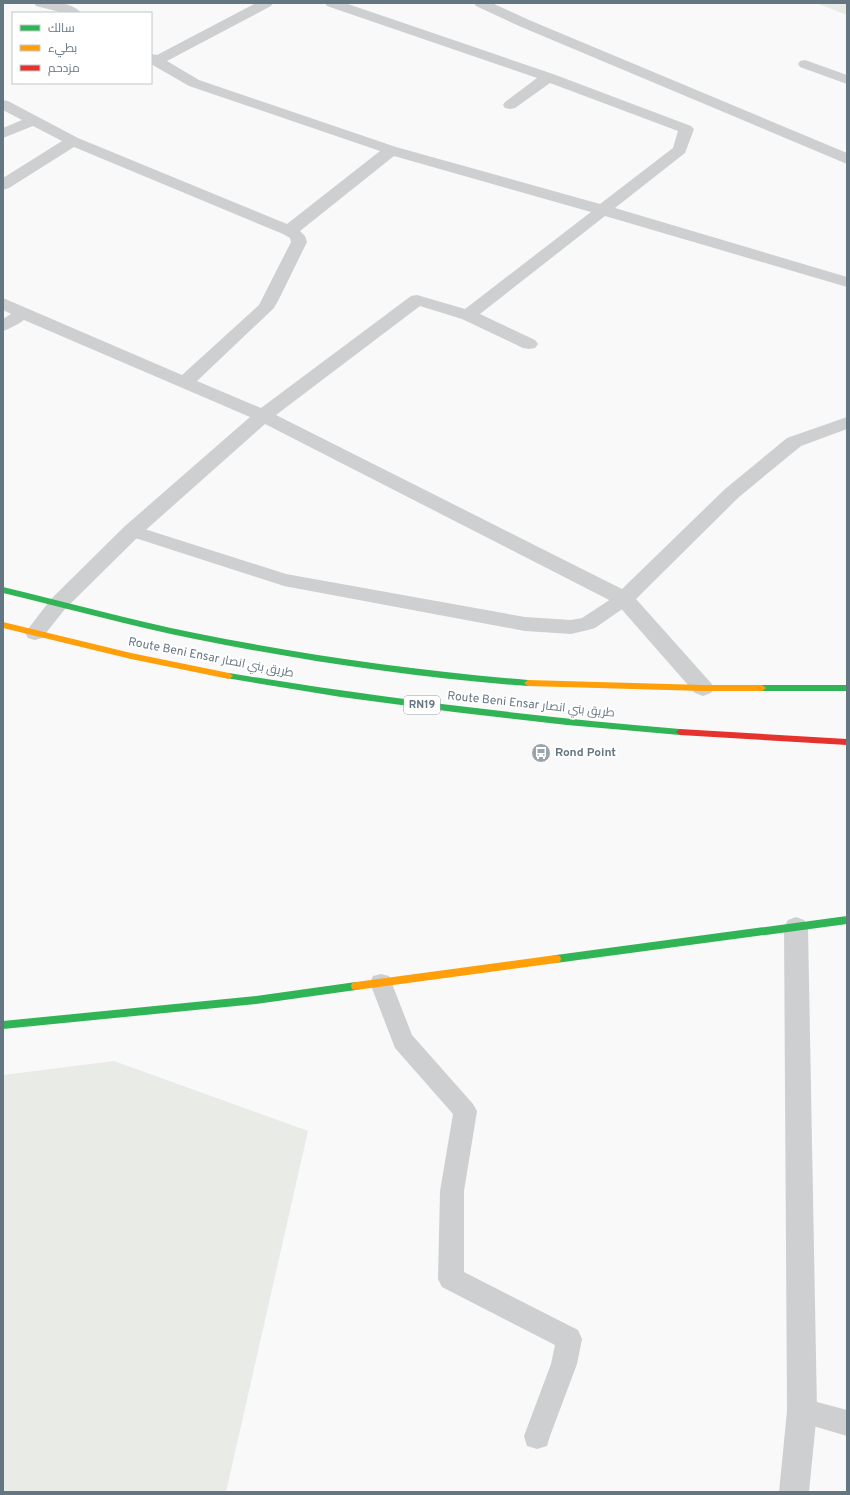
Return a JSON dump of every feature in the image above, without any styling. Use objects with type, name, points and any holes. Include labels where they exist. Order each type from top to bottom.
[{"type":"main road","name":"Route Beni Ensar طريق بني انصار","points":[[3,590],[194,636],[338,661],[488,680],[543,684],[703,688],[847,688]]},
{"type":"main road","name":"Route Beni Ensar طريق بني انصار","points":[[3,625],[174,666],[322,691],[475,712],[632,728],[791,740],[847,742]]},
{"type":"main road","points":[[3,1025],[256,1000],[847,920]]},
{"type":"street","points":[[40,3],[65,8],[72,12]]},
{"type":"street","points":[[154,60],[266,3]]},
{"type":"street","points":[[332,3],[686,128],[680,150],[468,316]]},
{"type":"street","points":[[480,3],[847,159]]},
{"type":"street","points":[[154,60],[194,83],[391,150],[603,210],[847,282]]},
{"type":"street","points":[[805,64],[847,80]]},
{"type":"street","points":[[510,105],[548,78]]},
{"type":"street","points":[[3,104],[74,141],[289,231],[297,236],[299,242],[271,300],[265,308],[185,382]]},
{"type":"street","points":[[3,133],[34,120]]},
{"type":"street","points":[[3,185],[74,141]]},
{"type":"street","points":[[289,231],[391,150]]},
{"type":"street","points":[[35,633],[58,604],[132,531],[263,416],[417,300],[468,316],[529,344]]},
{"type":"street","points":[[3,303],[263,416],[624,599],[703,688]]},
{"type":"street","points":[[624,599],[732,493],[794,442],[847,423]]},
{"type":"street","points":[[794,1492],[802,1411],[796,927]]},
{"type":"lane","points":[[3,326],[23,313]]},
{"type":"lane","points":[[132,531],[284,580],[525,624],[571,627],[588,623],[624,599]]},
{"type":"lane","points":[[381,983],[403,1041],[464,1111],[452,1191],[451,1279],[569,1339],[564,1364],[537,1436]]},
{"type":"lane","points":[[802,1411],[847,1422]]},
{"type":"shaded area","points":[[816,3],[847,3],[847,15]]},
{"type":"shaded area","points":[[114,1061],[308,1131],[226,1492],[3,1492],[3,1075]]},
{"type":"traffic: fast","points":[[3,590],[194,636],[338,661],[489,680],[528,683]]},
{"type":"traffic: fast","points":[[229,676],[341,694],[454,709],[567,722],[680,732]]},
{"type":"traffic: fast","points":[[762,688],[847,688]]},
{"type":"traffic: fast","points":[[556,959],[847,920]]},
{"type":"traffic: fast","points":[[3,1025],[256,1000],[356,986]]},
{"type":"traffic: slow","points":[[3,625],[131,656],[229,676]]},
{"type":"traffic: slow","points":[[528,683],[703,688],[762,688]]},
{"type":"traffic: slow","points":[[356,986],[556,959]]},
{"type":"traffic: jam","points":[[680,732],[847,742]]},
{"type":"place","name":"Rond Point","points":[[541,753]]}]
